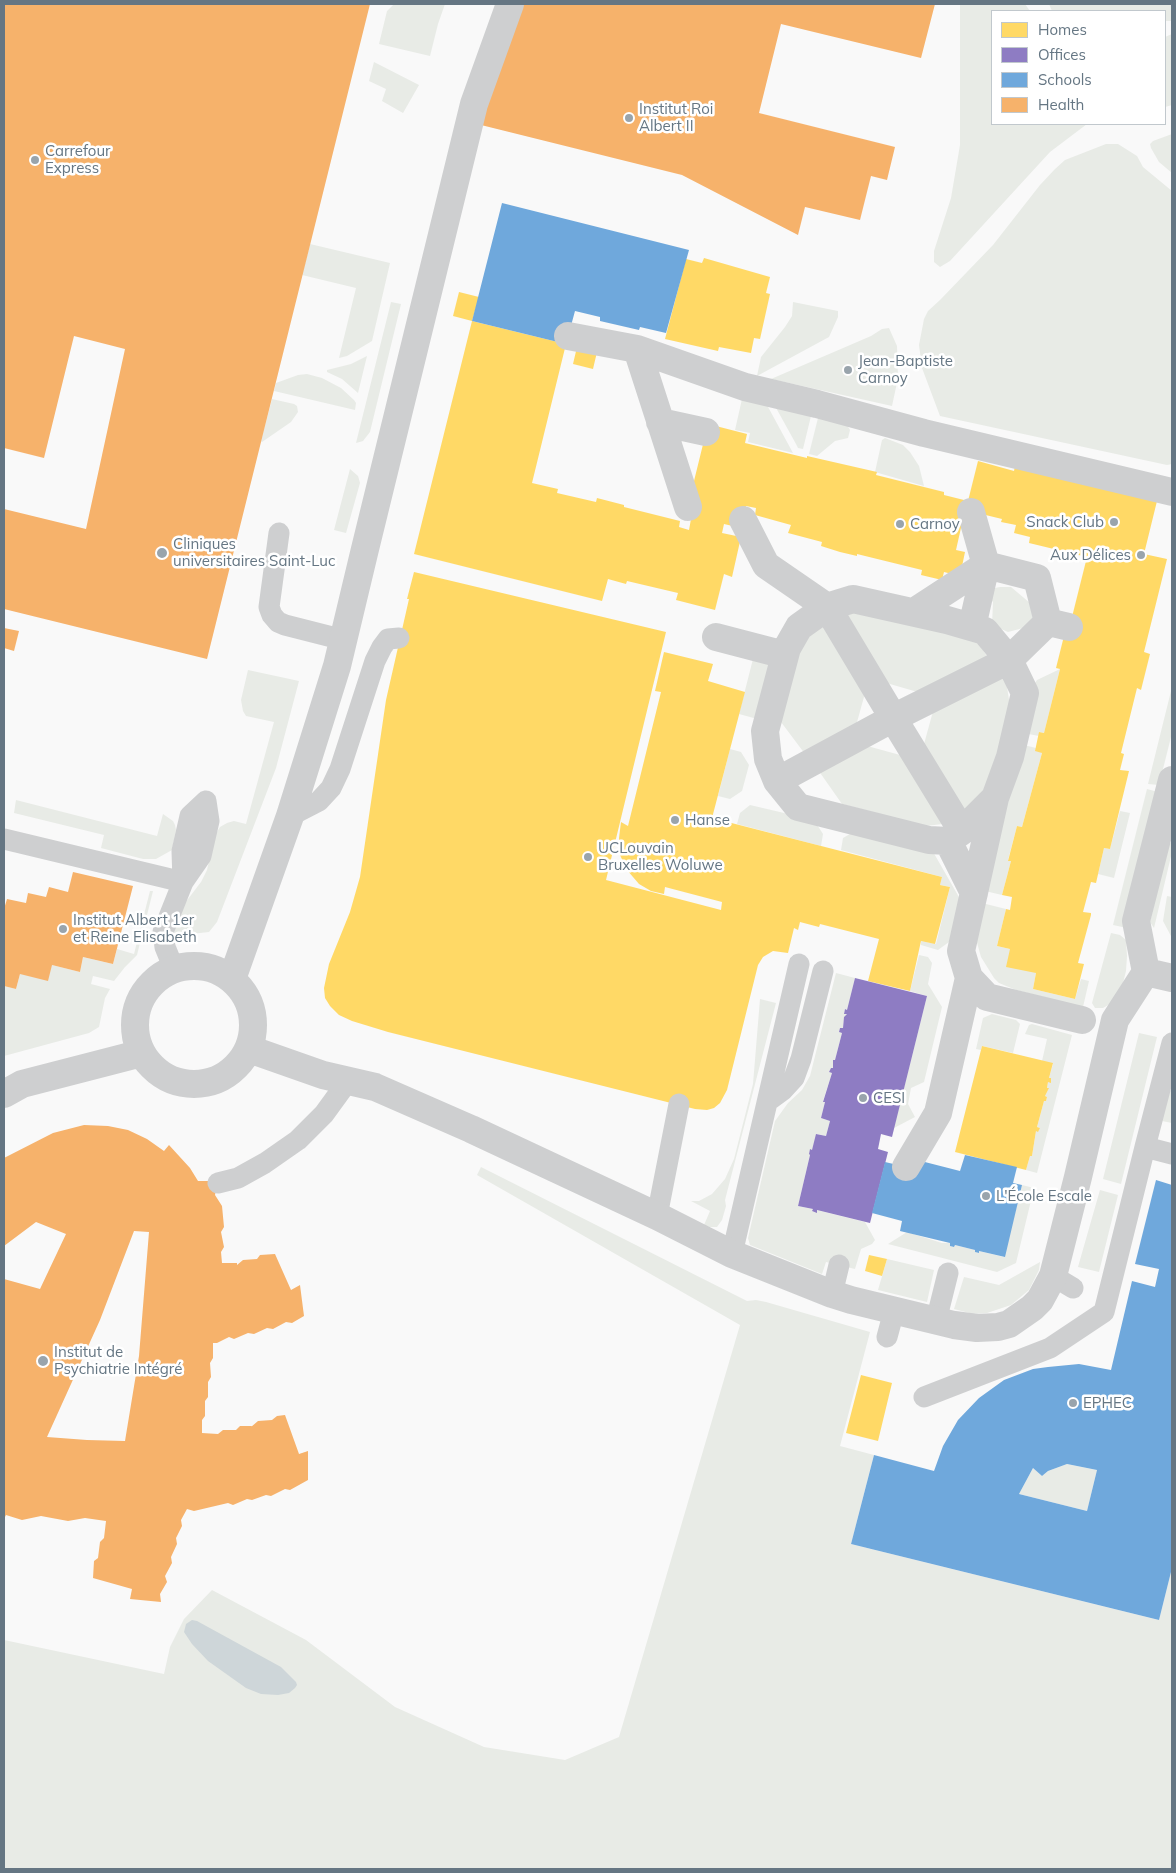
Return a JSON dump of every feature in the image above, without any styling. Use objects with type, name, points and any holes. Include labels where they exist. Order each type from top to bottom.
[{"type":"street","points":[[232,979],[290,816],[338,666],[364,549],[474,104],[510,4]]},
{"type":"street","points":[[568,336],[637,349],[745,387],[1172,492]]},
{"type":"street","points":[[637,349],[688,507]]},
{"type":"street","points":[[660,422],[706,432]]},
{"type":"street","points":[[971,512],[986,565],[972,627]]},
{"type":"street","points":[[743,520],[766,565],[827,607],[893,719],[955,836],[974,893]]},
{"type":"street","points":[[777,781],[893,719],[1010,660],[1059,624],[1037,578],[986,565],[914,612]]},
{"type":"street","points":[[995,798],[955,836],[928,840],[798,807],[777,781],[768,759],[765,731],[785,655],[800,627],[827,607],[853,599],[914,612],[985,631],[1010,660],[1025,693],[1010,757],[995,798],[960,951],[969,978],[987,997],[1082,1020]]},
{"type":"street","points":[[716,637],[785,655]]},
{"type":"street","points":[[249,1049],[323,1075],[375,1086],[656,1216],[732,1254],[832,1294],[936,1321],[977,1328],[998,1327],[1009,1324],[1063,1282],[1078,1177],[1113,1024],[1146,972],[1136,921],[1168,819],[1172,780]]},
{"type":"street","points":[[194,966],[214,969],[232,979],[242,990],[250,1004],[253,1019],[253,1034],[249,1049],[238,1065],[224,1077],[206,1084],[187,1084],[168,1079],[153,1068],[142,1053],[135,1034],[136,1013],[143,995],[156,980],[174,969],[194,966]]},
{"type":"street","points":[[1146,972],[1172,978]]},
{"type":"street","points":[[906,1167],[938,1113],[969,978]]},
{"type":"street","points":[[4,1094],[22,1084],[142,1053]]},
{"type":"lane","points":[[279,533],[269,606],[272,615],[278,622],[285,625],[344,640]]},
{"type":"lane","points":[[290,816],[319,801],[331,788],[340,769],[375,661],[388,639],[399,638]]},
{"type":"lane","points":[[4,838],[183,882],[164,932],[165,947],[174,969]]},
{"type":"lane","points":[[732,1254],[799,964]]},
{"type":"lane","points":[[768,1101],[783,1090],[794,1078],[801,1059],[823,971]]},
{"type":"lane","points":[[924,1397],[1050,1348],[1104,1312],[1172,1043]]},
{"type":"lane","points":[[218,1184],[238,1178],[298,1140],[324,1114],[348,1081]]},
{"type":"lane","points":[[656,1216],[678,1113]]},
{"type":"lane","points":[[1146,1147],[1172,1154]]},
{"type":"lane","points":[[832,1294],[839,1265]]},
{"type":"lane","points":[[936,1321],[948,1273]]},
{"type":"lane","points":[[887,1337],[894,1311]]},
{"type":"shaded area","points":[[394,4],[445,4],[430,56],[379,44],[387,11]]},
{"type":"shaded area","points":[[960,4],[1025,4],[1029,10],[991,10],[991,125],[1086,125],[1050,152],[950,261],[940,267],[934,262],[934,251],[951,198],[960,145]]},
{"type":"shaded area","points":[[1049,4],[1172,4],[1172,21],[1166,21],[1166,10],[1052,10]]},
{"type":"shaded area","points":[[1172,34],[1172,105],[1166,107],[1166,37]]},
{"type":"shaded area","points":[[374,62],[419,85],[403,113],[382,101],[386,89],[369,81]]},
{"type":"shaded area","points":[[1172,134],[1172,173],[1159,162],[1150,144]]},
{"type":"shaded area","points":[[1106,144],[1118,144],[1137,156],[1143,167],[1172,191],[1172,464],[1167,465],[940,416],[922,368],[919,345],[924,319],[928,311],[993,245],[1040,185],[1055,169],[1065,160]]},
{"type":"shaded area","points":[[310,244],[390,263],[372,341],[347,356],[339,358],[356,288],[302,275]]},
{"type":"shaded area","points":[[391,302],[401,304],[370,432],[363,441],[356,443]]},
{"type":"shaded area","points":[[793,302],[838,311],[838,317],[829,337],[757,376],[761,357],[792,316]]},
{"type":"shaded area","points":[[889,328],[897,346],[898,378],[892,406],[771,379],[871,336],[882,329]]},
{"type":"shaded area","points":[[367,356],[358,393],[342,379],[327,372],[327,370],[351,364]]},
{"type":"shaded area","points":[[307,374],[322,378],[341,388],[356,403],[355,410],[274,391],[276,383],[298,375]]},
{"type":"shaded area","points":[[272,399],[294,404],[297,406],[298,412],[291,422],[262,442],[261,441]]},
{"type":"shaded area","points":[[742,399],[767,405],[793,453],[748,442],[750,433],[735,430]]},
{"type":"shaded area","points":[[775,406],[811,416],[803,449],[798,448]]},
{"type":"shaded area","points":[[818,418],[847,425],[850,430],[848,438],[835,441],[817,456],[809,454]]},
{"type":"shaded area","points":[[885,438],[903,445],[910,452],[919,466],[924,486],[875,472],[882,440]]},
{"type":"shaded area","points":[[350,469],[358,476],[360,483],[346,533],[334,530]]},
{"type":"shaded area","points":[[1011,587],[1030,603],[1035,619],[1027,627],[1008,632],[992,625],[993,602],[990,599],[995,588]]},
{"type":"shaded area","points":[[855,606],[976,640],[993,665],[928,695],[876,680],[844,611]]},
{"type":"shaded area","points":[[827,618],[867,686],[854,733],[808,758],[781,722],[797,653],[803,642]]},
{"type":"shaded area","points":[[754,655],[777,661],[761,720],[739,714]]},
{"type":"shaded area","points":[[1060,669],[1044,733],[1039,732],[1039,736],[1023,733],[1035,683],[1037,680]]},
{"type":"shaded area","points":[[248,670],[299,681],[276,768],[217,922],[209,932],[173,936],[185,903],[201,882],[207,870],[215,835],[220,827],[234,821],[246,824],[274,722],[246,716],[243,711],[241,700]]},
{"type":"shaded area","points":[[1001,672],[1007,687],[1010,706],[996,776],[962,819],[921,755],[935,704]]},
{"type":"shaded area","points":[[1172,687],[1172,733],[1159,785],[1148,784]]},
{"type":"shaded area","points":[[860,744],[911,758],[951,823],[926,826],[842,804],[816,767]]},
{"type":"shaded area","points":[[1020,744],[1036,748],[1042,753],[1022,827],[1017,826],[1008,860],[1011,861],[1002,895],[985,891]]},
{"type":"shaded area","points":[[730,749],[741,752],[749,765],[742,791],[730,799],[718,796]]},
{"type":"shaded area","points":[[1147,789],[1158,792],[1127,928],[1113,925]]},
{"type":"shaded area","points":[[16,800],[157,836],[163,814],[173,821],[175,825],[176,830],[172,850],[156,859],[143,859],[101,848],[104,835],[14,813]]},
{"type":"shaded area","points":[[750,805],[814,820],[823,834],[821,846],[737,824],[740,813]]},
{"type":"shaded area","points":[[1120,811],[1130,813],[1114,878],[1098,874],[1104,848],[1110,849]]},
{"type":"shaded area","points":[[855,831],[932,850],[960,899],[949,942],[938,950],[921,945],[921,941],[936,944],[950,887],[940,885],[942,877],[841,850],[843,838]]},
{"type":"shaded area","points":[[1172,842],[1172,852],[1154,928],[1150,922],[1168,845]]},
{"type":"shaded area","points":[[150,891],[153,891],[137,955],[114,981],[93,976],[91,984],[110,989],[105,998],[99,1027],[89,1033],[4,1056],[4,986],[16,989],[20,974],[52,965],[80,972],[83,957],[113,964],[117,949],[134,954]]},
{"type":"shaded area","points":[[1167,896],[1172,897],[1172,938],[1163,921]]},
{"type":"shaded area","points":[[982,903],[1006,909],[997,946],[1010,949],[1036,973],[1033,989],[1075,999],[1081,979],[1089,981],[1083,1007],[1016,990],[999,983],[994,978],[981,957],[976,939]]},
{"type":"shaded area","points":[[1111,933],[1120,935],[1126,940],[1126,971],[1123,983],[1110,1004],[1103,1008],[1095,1008],[1092,1003]]},
{"type":"shaded area","points":[[919,955],[928,957],[932,963],[928,984],[942,1007],[924,1082],[911,1088],[908,1104],[915,1117],[894,1128],[927,996],[910,991]]},
{"type":"shaded area","points":[[836,973],[855,978],[847,1010],[845,1009],[844,1013],[847,1014],[844,1018],[843,1028],[840,1028],[839,1032],[842,1033],[835,1060],[833,1060],[833,1068],[829,1072],[832,1073],[823,1101],[825,1102],[821,1118],[830,1121],[826,1136],[817,1134],[812,1150],[810,1150],[798,1206],[813,1209],[812,1211],[816,1212],[817,1210],[865,1222],[875,1240],[872,1244],[861,1249],[855,1269],[826,1262],[822,1274],[750,1245],[748,1238],[775,1121],[788,1103],[802,1090],[810,1076]]},
{"type":"shaded area","points":[[760,999],[776,1003],[725,1200],[726,1206],[722,1220],[717,1227],[709,1227],[704,1225],[710,1211],[691,1201],[699,1201],[712,1194],[725,1179],[734,1159],[753,1084]]},
{"type":"shaded area","points":[[992,1014],[1016,1020],[1020,1024],[1013,1053],[982,1046],[981,1050],[976,1049],[983,1018]]},
{"type":"shaded area","points":[[1032,1024],[1072,1035],[1037,1173],[1026,1170],[1030,1156],[1032,1156],[1036,1131],[1040,1128],[1037,1127],[1044,1101],[1046,1101],[1047,1097],[1045,1096],[1049,1088],[1047,1088],[1048,1082],[1051,1082],[1049,1078],[1053,1064],[1042,1061],[1047,1039],[1025,1034],[1029,1025]]},
{"type":"shaded area","points":[[1139,1033],[1157,1037],[1121,1184],[1103,1179]]},
{"type":"shaded area","points":[[1169,1090],[1172,1091],[1172,1123],[1162,1121]]},
{"type":"shaded area","points":[[481,1167],[747,1301],[766,1302],[870,1332],[840,1446],[874,1455],[851,1544],[1159,1620],[1172,1568],[1172,1869],[4,1869],[4,1640],[164,1674],[170,1647],[184,1619],[212,1590],[306,1640],[395,1707],[484,1747],[565,1760],[619,1737],[740,1325],[477,1175]]},
{"type":"shaded area","points":[[1022,1185],[1034,1188],[1016,1263],[997,1272],[888,1244],[907,1232],[942,1243],[950,1243],[950,1246],[954,1247],[955,1245],[975,1250],[975,1252],[979,1253],[979,1251],[1004,1257]]},
{"type":"shaded area","points":[[1100,1190],[1118,1195],[1099,1272],[1078,1267]]},
{"type":"shaded area","points":[[887,1259],[934,1270],[927,1302],[878,1290]]},
{"type":"shaded area","points":[[1040,1262],[1039,1270],[1029,1290],[1011,1305],[987,1313],[973,1314],[954,1309],[964,1277],[999,1285]]},
{"type":"shaded area","points":[[1067,1464],[1097,1470],[1087,1511],[1019,1494],[1033,1468],[1042,1476],[1048,1471]]},
{"type":"shaded area","points":[[192,1620],[281,1667],[297,1685],[289,1693],[278,1695],[261,1694],[246,1688],[208,1661],[192,1644],[184,1632],[186,1624]]},
{"type":"building: Homes","points":[[704,258],[770,277],[766,293],[770,294],[760,339],[754,338],[751,353],[719,347],[718,351],[665,339],[686,259],[702,263]]},
{"type":"building: Homes","points":[[459,292],[479,297],[472,321],[453,316]]},
{"type":"building: Homes","points":[[472,321],[566,344],[532,483],[558,489],[557,493],[596,502],[597,498],[680,521],[679,527],[689,530],[694,481],[708,424],[747,434],[745,443],[877,472],[876,475],[944,492],[944,495],[968,501],[978,461],[1014,471],[1015,466],[1157,501],[1144,554],[1167,559],[1144,652],[1150,654],[1141,690],[1137,688],[1121,753],[1124,754],[1120,770],[1129,771],[1110,849],[1104,848],[1096,883],[1091,882],[1083,912],[1091,913],[1091,915],[1078,963],[1084,964],[1075,999],[1033,989],[1036,973],[1006,967],[1010,949],[997,946],[1006,909],[1010,910],[1012,897],[1002,895],[1011,861],[1008,861],[1017,826],[1022,827],[1042,753],[1035,751],[1039,732],[1044,733],[1060,669],[1056,668],[1065,632],[1068,633],[1087,557],[1029,543],[1030,537],[1014,533],[1016,525],[1001,522],[1002,519],[965,510],[956,550],[965,552],[960,576],[944,572],[942,580],[921,575],[922,570],[821,546],[822,542],[788,533],[791,525],[755,515],[756,508],[746,506],[741,528],[724,524],[722,533],[741,537],[732,577],[724,574],[715,610],[676,600],[678,593],[627,581],[626,584],[608,579],[602,601],[414,554]]},
{"type":"building: Homes","points":[[577,347],[597,352],[593,369],[573,364]]},
{"type":"building: Homes","points":[[414,572],[666,632],[606,880],[721,910],[722,902],[665,887],[664,894],[651,891],[639,884],[627,870],[620,855],[619,838],[621,822],[628,826],[661,692],[655,691],[664,652],[713,664],[708,681],[745,692],[712,818],[942,877],[940,885],[950,887],[935,944],[921,941],[910,991],[868,981],[879,939],[820,924],[819,927],[800,922],[798,930],[794,928],[788,953],[773,951],[763,957],[758,965],[727,1090],[720,1103],[714,1108],[707,1110],[695,1109],[388,1032],[339,1015],[325,998],[324,988],[329,964],[350,912],[360,877],[386,700]]},
{"type":"building: Homes","points":[[982,1046],[1053,1063],[1049,1078],[1051,1078],[1051,1083],[1048,1082],[1047,1088],[1049,1088],[1045,1096],[1047,1097],[1046,1101],[1044,1101],[1037,1127],[1040,1128],[1038,1132],[1036,1131],[1032,1156],[1030,1156],[1026,1170],[955,1152]]},
{"type":"building: Homes","points":[[869,1255],[887,1259],[882,1276],[865,1271]]},
{"type":"building: Homes","points":[[861,1375],[892,1383],[878,1441],[846,1433]]},
{"type":"building: Offices","name":"CESI","points":[[855,978],[927,996],[892,1137],[881,1134],[878,1149],[888,1152],[870,1223],[817,1210],[817,1213],[812,1211],[813,1209],[798,1206],[810,1149],[812,1150],[816,1134],[826,1136],[830,1121],[821,1118],[825,1102],[823,1102],[832,1073],[829,1072],[833,1068],[833,1060],[835,1060],[842,1033],[839,1032],[840,1028],[843,1028],[844,1017],[847,1014],[844,1014],[845,1009],[847,1010]]},
{"type":"building: Schools","points":[[502,203],[689,250],[666,333],[640,327],[639,330],[600,321],[600,317],[575,311],[566,344],[472,321]]},
{"type":"building: Schools","points":[[965,1155],[1017,1167],[1013,1183],[1022,1185],[1005,1257],[979,1251],[979,1253],[975,1252],[975,1250],[955,1245],[954,1247],[950,1246],[950,1243],[900,1231],[902,1221],[872,1213],[885,1162],[915,1169],[917,1160],[960,1171]]},
{"type":"building: Schools","name":"EPHEC","points":[[1156,1180],[1172,1185],[1172,1568],[1159,1620],[851,1544],[874,1455],[934,1471],[943,1446],[958,1420],[979,1398],[1004,1380],[1033,1369],[1079,1364],[1111,1370],[1132,1281],[1155,1287],[1159,1269],[1135,1264]],"holes":[[[1067,1464],[1097,1470],[1087,1511],[1019,1494],[1033,1468],[1042,1476],[1048,1471]]]},
{"type":"building: Health","points":[[4,4],[370,4],[207,659],[4,609],[4,509],[86,529],[125,349],[74,336],[44,458],[4,448]]},
{"type":"building: Health","name":"Institut Roi Albert II","points":[[506,4],[935,4],[921,58],[781,24],[759,113],[895,147],[887,180],[871,176],[860,220],[805,207],[798,235],[682,175],[477,124]]},
{"type":"building: Health","points":[[4,628],[19,631],[14,651],[4,648]]},
{"type":"building: Health","name":"Institut Albert 1er et Reine Elisabeth","points":[[73,872],[133,886],[113,964],[83,957],[80,972],[52,965],[48,981],[20,974],[16,989],[4,986],[4,909],[7,899],[26,903],[28,893],[46,897],[49,887],[68,892]]},
{"type":"building: Health","name":"Institut de Psychiatrie Intégré","points":[[84,1125],[108,1126],[128,1130],[147,1139],[164,1151],[169,1145],[190,1168],[198,1181],[211,1181],[216,1189],[215,1195],[222,1206],[224,1227],[221,1232],[224,1247],[221,1252],[222,1263],[237,1263],[237,1265],[243,1260],[257,1259],[260,1255],[275,1254],[291,1290],[300,1285],[304,1316],[292,1323],[286,1322],[273,1329],[267,1328],[254,1334],[248,1333],[234,1339],[229,1337],[213,1343],[213,1358],[210,1363],[211,1377],[208,1382],[208,1397],[205,1401],[202,1433],[218,1434],[223,1430],[236,1430],[240,1426],[251,1427],[258,1421],[272,1420],[277,1416],[285,1415],[299,1454],[308,1451],[308,1480],[290,1490],[285,1489],[271,1496],[266,1495],[252,1500],[247,1499],[233,1505],[228,1503],[194,1511],[187,1509],[181,1520],[182,1526],[176,1538],[177,1544],[171,1557],[172,1563],[165,1576],[167,1582],[160,1594],[161,1602],[130,1599],[132,1589],[93,1578],[94,1561],[98,1558],[100,1542],[104,1538],[106,1521],[85,1518],[68,1521],[41,1516],[22,1520],[6,1515],[4,1519],[4,1279],[40,1289],[66,1234],[36,1222],[4,1246],[4,1158],[53,1133]],"holes":[[[134,1231],[149,1232],[139,1356],[125,1441],[47,1437],[100,1320]]]},
{"type":"place","name":"Institut Roi Albert II","points":[[629,118]]},
{"type":"place","name":"Carrefour Express","points":[[35,160]]},
{"type":"place","name":"Jean-Baptiste Carnoy","points":[[848,370]]},
{"type":"place","name":"Snack Club","points":[[1114,522]]},
{"type":"place","name":"Carnoy","points":[[900,524]]},
{"type":"place","name":"Cliniques universitaires Saint-Luc","points":[[162,553]]},
{"type":"place","name":"Aux Délices","points":[[1141,555]]},
{"type":"place","name":"Hanse","points":[[675,820]]},
{"type":"place","name":"UCLouvain Bruxelles Woluwe","points":[[588,857]]},
{"type":"place","name":"Institut Albert 1er et Reine Elisabeth","points":[[63,929]]},
{"type":"place","name":"CESI","points":[[863,1098]]},
{"type":"place","name":"L'École Escale","points":[[986,1196]]},
{"type":"place","name":"Institut de Psychiatrie Intégré","points":[[43,1361]]},
{"type":"place","name":"EPHEC","points":[[1073,1403]]}]
